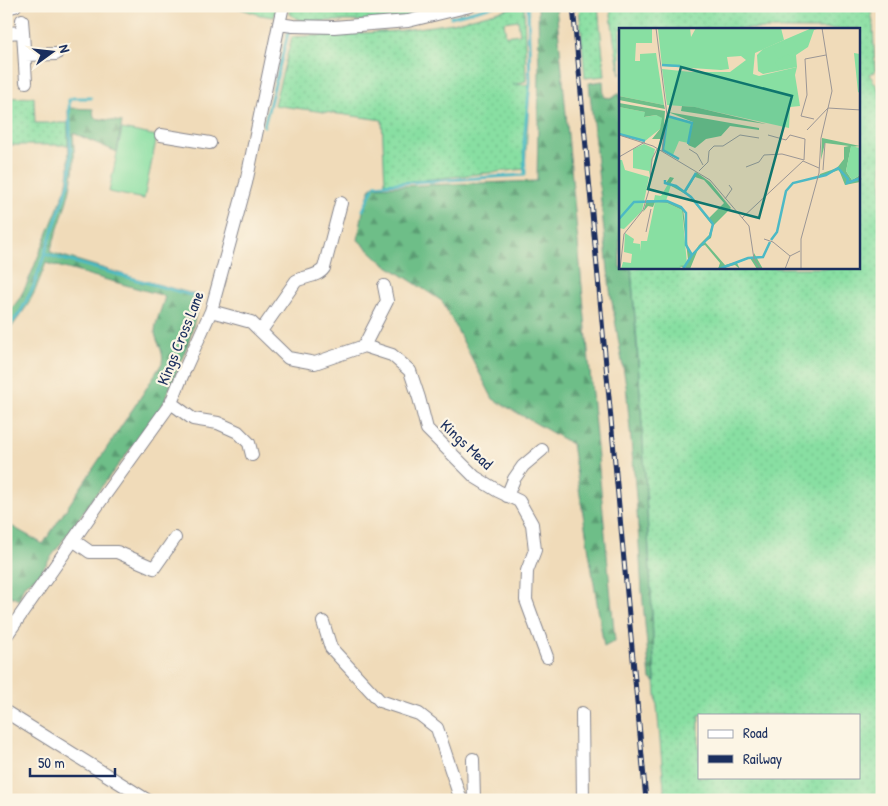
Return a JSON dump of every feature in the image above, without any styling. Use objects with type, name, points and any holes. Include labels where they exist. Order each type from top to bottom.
[{"type":"street","points":[[6,8],[15,6]]},
{"type":"street","name":"Kings Cross Lane","points":[[6,636],[172,403],[211,311],[246,183],[283,6]]},
{"type":"street","points":[[279,24],[334,27],[380,23],[408,20],[470,6]]},
{"type":"street","points":[[6,34],[23,26],[26,82]]},
{"type":"street","points":[[25,55],[56,54]]},
{"type":"street","points":[[161,135],[210,143]]},
{"type":"street","points":[[261,331],[296,281],[317,274],[324,268],[341,203]]},
{"type":"street","points":[[211,311],[251,322],[288,358],[315,363],[364,346],[387,301],[384,286]]},
{"type":"street","name":"Kings Mead","points":[[364,346],[392,355],[410,371],[427,429],[475,478],[519,501],[532,524],[535,550],[527,571],[526,600],[547,657]]},
{"type":"street","points":[[172,403],[193,419],[218,423],[238,432],[249,443],[252,455]]},
{"type":"street","points":[[507,496],[514,479],[523,466],[542,450]]},
{"type":"street","points":[[73,540],[90,552],[117,552],[154,568],[175,538]]},
{"type":"street","points":[[323,622],[331,648],[380,701],[419,714],[437,728],[461,800]]},
{"type":"street","points":[[6,712],[147,800]]},
{"type":"street","points":[[582,712],[583,800]]},
{"type":"street","points":[[473,759],[474,800]]},
{"type":"green space","points":[[233,6],[277,6],[274,17],[260,15]]},
{"type":"green space","points":[[290,6],[367,6],[368,12],[416,13],[407,17],[367,21],[307,21],[297,19],[290,14]]},
{"type":"green space","points":[[367,6],[444,6],[416,13],[367,12]]},
{"type":"green space","points":[[524,6],[526,81],[513,85],[530,84],[525,169],[385,184],[382,120],[274,105],[292,37],[397,31],[453,23]],"holes":[[[518,20],[520,34],[506,36],[504,22]]]},
{"type":"green space","points":[[538,6],[556,6],[615,641],[604,647],[572,444],[493,399],[442,301],[382,262],[358,240],[363,210],[371,187],[537,181]]},
{"type":"green space","points":[[579,6],[598,6],[605,76],[585,78]]},
{"type":"green space","points":[[610,6],[870,6],[873,23],[875,72],[869,74],[878,88],[882,104],[882,800],[665,800],[655,682],[648,530],[631,269],[860,269],[860,28],[619,28],[619,69]]},
{"type":"green space","points":[[603,81],[604,97],[612,98],[619,94],[619,269],[631,269],[639,371],[655,682],[650,679],[626,385],[610,290],[589,83]]},
{"type":"green space","points":[[34,97],[35,123],[68,123],[68,145],[6,145],[6,98]]},
{"type":"green space","points":[[68,108],[93,109],[94,118],[122,122],[117,152],[73,133],[74,167],[67,202],[50,252],[201,296],[188,344],[164,402],[37,577],[24,585],[19,600],[6,594],[6,523],[43,544],[144,392],[163,359],[155,332],[165,296],[46,263],[27,306],[6,335],[6,316],[19,299],[27,284],[66,188],[69,171]]},
{"type":"green space","points":[[122,129],[157,136],[144,199],[109,192]]},
{"type":"waterway","points":[[451,17],[493,6]]},
{"type":"waterway","points":[[375,185],[525,175],[524,142],[530,84],[528,6]]},
{"type":"waterway","points":[[264,126],[289,30],[291,30]]},
{"type":"waterway","points":[[6,330],[20,313],[33,288],[69,183],[71,164],[69,100],[73,98],[91,98]]},
{"type":"waterway","points":[[363,210],[373,188]]},
{"type":"waterway","points":[[45,254],[198,297]]},
{"type":"railway","points":[[573,6],[646,800]]}]
